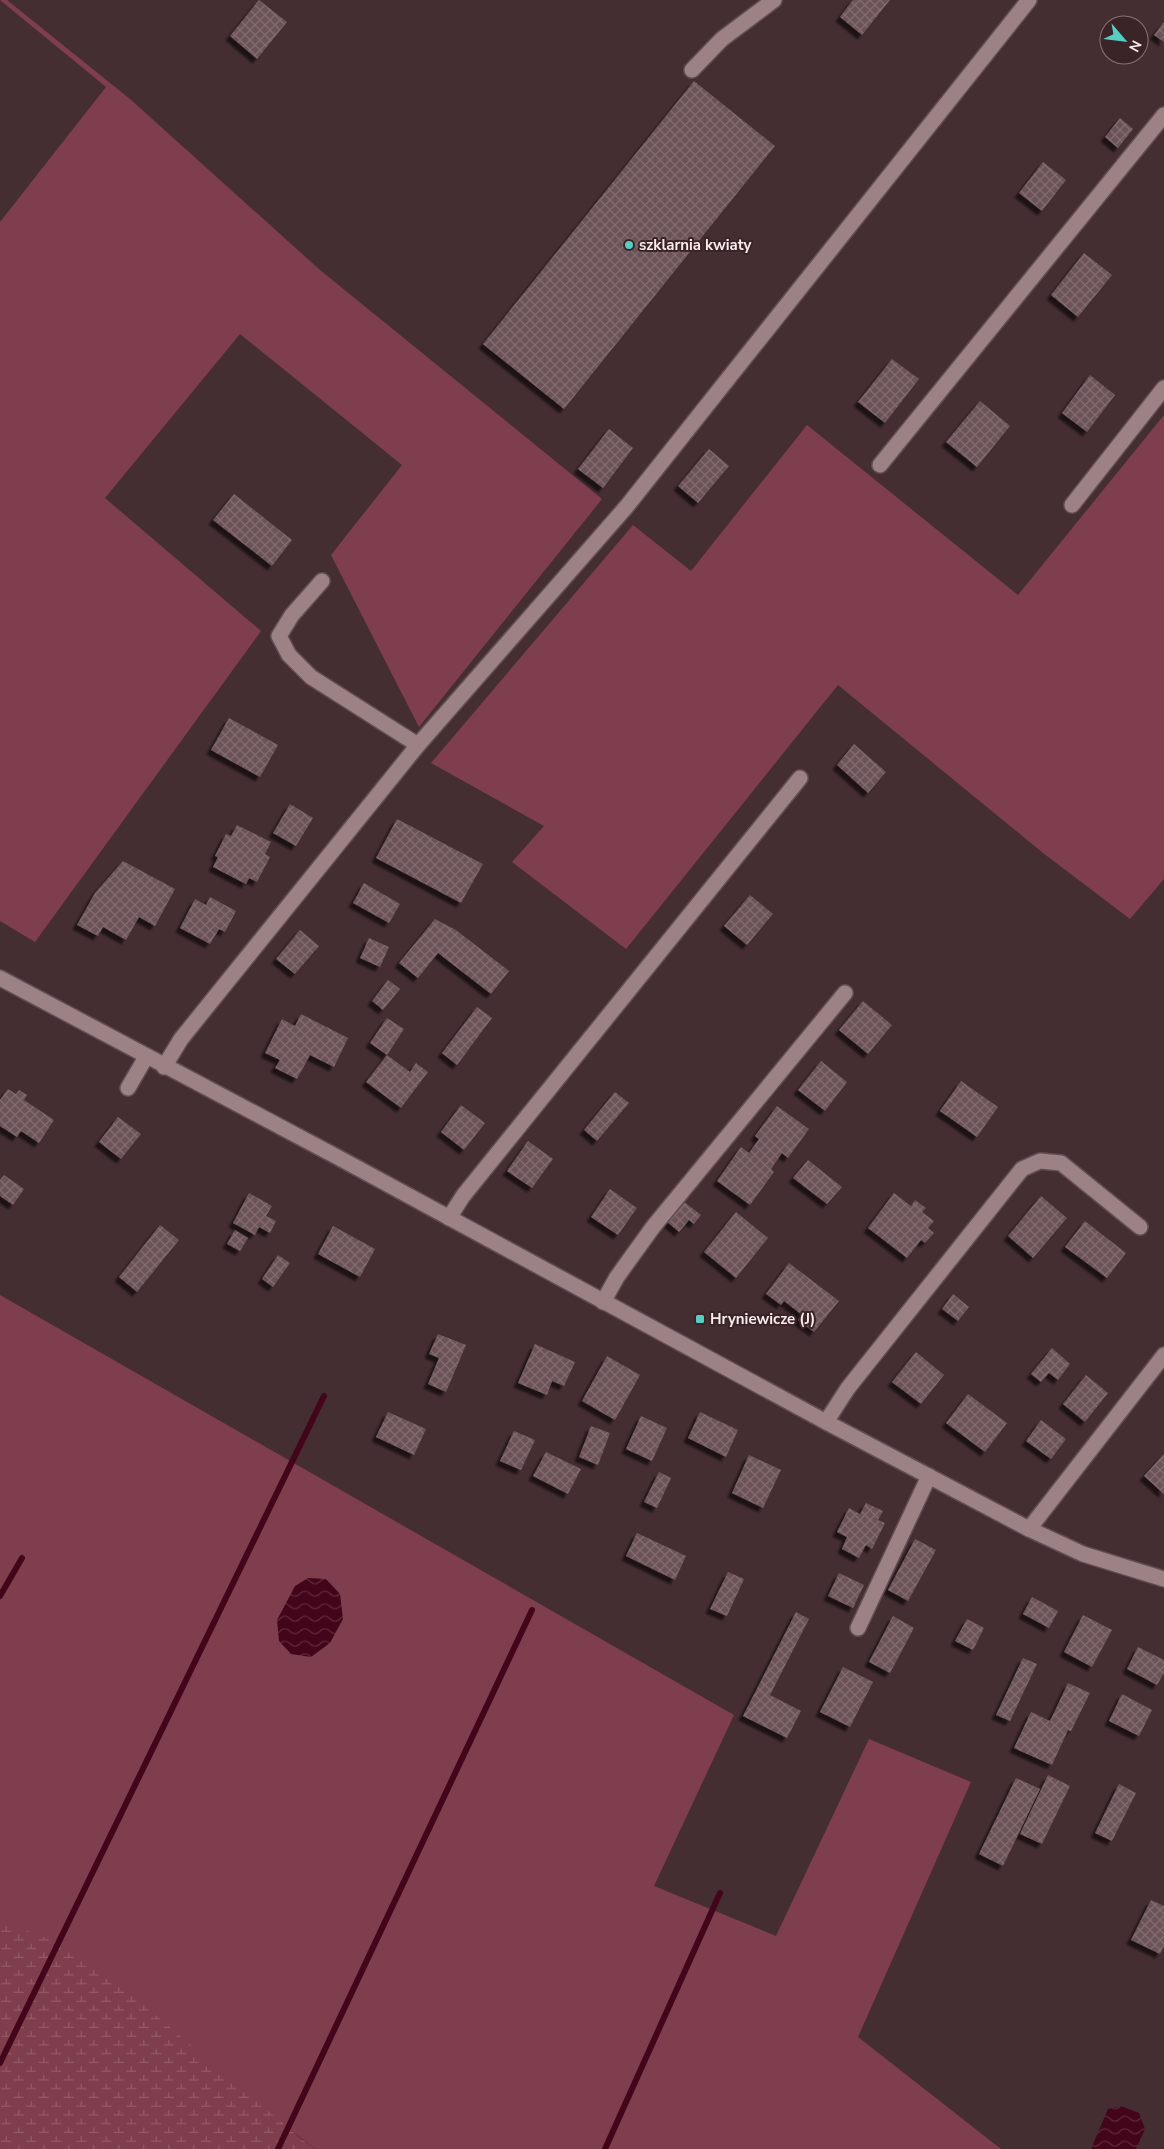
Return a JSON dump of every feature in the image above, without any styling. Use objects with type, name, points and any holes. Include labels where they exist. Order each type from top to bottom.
[{"type":"street","points":[[692,70],[722,39],[774,0]]},
{"type":"street","points":[[164,1067],[181,1039],[418,745],[627,506],[1029,0]]},
{"type":"street","points":[[880,465],[1164,115]]},
{"type":"street","points":[[1072,505],[1164,388]]},
{"type":"street","points":[[322,581],[292,615],[279,636],[289,655],[311,677],[418,745]]},
{"type":"street","points":[[449,1218],[463,1196],[800,778]]},
{"type":"street","points":[[0,978],[1029,1529],[1083,1554],[1164,1579]]},
{"type":"street","points":[[603,1302],[617,1277],[653,1227],[845,993]]},
{"type":"street","points":[[128,1088],[146,1057]]},
{"type":"street","points":[[826,1422],[848,1388],[1022,1169],[1040,1161],[1061,1163],[1140,1227]]},
{"type":"street","points":[[1029,1529],[1164,1355]]},
{"type":"street","points":[[858,1628],[928,1476]]},
{"type":"green space","points":[[0,0],[7,0],[130,99],[320,270],[602,499],[419,727],[331,555],[402,465],[240,334],[105,498],[261,631],[35,942],[0,921],[0,222],[106,87]]},
{"type":"green space","points":[[1164,415],[1164,879],[1130,919],[1043,853],[838,685],[626,949],[512,862],[544,826],[431,763],[633,525],[691,571],[807,425],[1018,595]]},
{"type":"green space","points":[[0,1295],[734,1715],[654,1886],[776,1936],[869,1739],[971,1782],[858,2037],[1001,2149],[316,2149],[13,1927],[0,1921]]},
{"type":"green space","points":[[0,1921],[79,1950],[300,2138],[316,2149],[0,2149]]},
{"type":"water","points":[[308,1578],[326,1579],[340,1594],[343,1619],[330,1643],[311,1657],[291,1654],[279,1641],[277,1620],[295,1586]]},
{"type":"water","points":[[1121,2106],[1139,2113],[1145,2129],[1136,2149],[1091,2149],[1108,2109]]},
{"type":"building","points":[[259,0],[287,22],[257,59],[230,36]]},
{"type":"building","points":[[853,0],[890,0],[862,35],[840,17]]},
{"type":"building","points":[[1164,22],[1164,42],[1154,35]]},
{"type":"building","name":"szklarnia kwiaty","points":[[694,81],[775,146],[564,409],[483,344]]},
{"type":"building","points":[[1120,118],[1133,129],[1118,148],[1105,137]]},
{"type":"building","points":[[1043,162],[1066,180],[1042,211],[1019,193]]},
{"type":"building","points":[[1084,253],[1112,275],[1078,317],[1051,295]]},
{"type":"building","points":[[892,359],[919,379],[885,423],[858,402]]},
{"type":"building","points":[[1090,375],[1115,395],[1087,432],[1062,413]]},
{"type":"building","points":[[980,401],[1010,426],[977,467],[946,442]]},
{"type":"building","points":[[609,429],[633,448],[603,488],[578,469]]},
{"type":"building","points":[[709,449],[729,466],[698,503],[678,486]]},
{"type":"building","points":[[234,494],[292,540],[272,566],[213,520]]},
{"type":"building","points":[[229,718],[278,745],[260,777],[211,750]]},
{"type":"building","points":[[854,744],[886,772],[868,793],[837,765]]},
{"type":"building","points":[[290,804],[313,818],[296,846],[273,833]]},
{"type":"building","points":[[397,819],[483,864],[461,903],[376,858]]},
{"type":"building","points":[[237,825],[271,842],[265,854],[270,857],[257,882],[249,878],[246,884],[213,867],[218,857],[215,856],[226,834],[231,836]]},
{"type":"building","points":[[123,861],[175,889],[155,926],[139,917],[126,940],[103,927],[98,936],[77,925],[95,893]]},
{"type":"building","points":[[364,883],[400,904],[389,923],[353,903]]},
{"type":"building","points":[[750,895],[773,914],[747,945],[724,926]]},
{"type":"building","points":[[210,897],[236,911],[225,932],[219,929],[210,944],[180,928],[195,899],[206,905]]},
{"type":"building","points":[[435,919],[456,930],[509,971],[491,994],[438,953],[418,978],[399,963]]},
{"type":"building","points":[[300,930],[319,946],[295,974],[276,959]]},
{"type":"building","points":[[369,938],[389,947],[380,967],[360,958]]},
{"type":"building","points":[[388,980],[400,989],[383,1010],[372,1001]]},
{"type":"building","points":[[863,1001],[892,1025],[868,1054],[839,1030]]},
{"type":"building","points":[[477,1007],[492,1018],[457,1065],[442,1053]]},
{"type":"building","points":[[301,1014],[348,1038],[334,1067],[310,1055],[297,1079],[275,1068],[280,1060],[265,1053],[282,1019],[295,1026]]},
{"type":"building","points":[[387,1018],[404,1029],[387,1055],[370,1043]]},
{"type":"building","points":[[387,1055],[410,1072],[416,1063],[428,1072],[401,1108],[366,1082]]},
{"type":"building","points":[[821,1061],[847,1082],[825,1111],[798,1090]]},
{"type":"building","points":[[961,1081],[998,1107],[977,1137],[940,1111]]},
{"type":"building","points":[[8,1089],[16,1094],[19,1090],[27,1095],[24,1100],[54,1120],[39,1143],[21,1131],[17,1137],[0,1126],[0,1100]]},
{"type":"building","points":[[615,1092],[629,1103],[597,1141],[584,1130]]},
{"type":"building","points":[[461,1105],[485,1123],[464,1150],[441,1132]]},
{"type":"building","points":[[777,1106],[809,1129],[788,1158],[782,1153],[771,1169],[774,1172],[750,1205],[717,1181],[741,1147],[749,1153],[759,1139],[755,1136]]},
{"type":"building","points":[[118,1117],[141,1134],[121,1159],[99,1142]]},
{"type":"building","points":[[528,1141],[553,1159],[532,1188],[507,1171]]},
{"type":"building","points":[[808,1160],[842,1187],[827,1204],[793,1178]]},
{"type":"building","points":[[4,1175],[24,1189],[13,1205],[0,1196],[0,1180]]},
{"type":"building","points":[[610,1189],[637,1208],[618,1235],[591,1217]]},
{"type":"building","points":[[249,1193],[272,1206],[266,1216],[276,1221],[270,1233],[259,1227],[255,1235],[233,1223]]},
{"type":"building","points":[[894,1193],[911,1206],[915,1200],[926,1208],[922,1212],[934,1221],[928,1228],[934,1233],[925,1243],[921,1240],[907,1258],[868,1228]]},
{"type":"building","points":[[1041,1196],[1067,1218],[1033,1258],[1008,1236]]},
{"type":"building","points":[[683,1201],[701,1215],[694,1224],[689,1220],[679,1232],[666,1221]]},
{"type":"building","points":[[736,1212],[768,1238],[736,1278],[704,1252]]},
{"type":"building","points":[[1085,1221],[1126,1253],[1107,1278],[1065,1247]]},
{"type":"building","points":[[160,1225],[179,1240],[137,1292],[119,1277]]},
{"type":"building","points":[[333,1226],[375,1249],[360,1277],[318,1254]]},
{"type":"building","points":[[235,1230],[248,1238],[240,1251],[227,1244]]},
{"type":"building","points":[[278,1255],[290,1263],[273,1287],[262,1279]]},
{"type":"building","points":[[789,1263],[839,1301],[814,1332],[798,1320],[802,1315],[784,1301],[781,1305],[766,1294]]},
{"type":"building","points":[[953,1294],[969,1307],[958,1321],[942,1309]]},
{"type":"building","points":[[438,1334],[466,1345],[446,1392],[428,1384],[439,1358],[429,1354]]},
{"type":"building","points":[[535,1344],[575,1362],[564,1386],[552,1381],[547,1395],[518,1383]]},
{"type":"building","points":[[1052,1348],[1070,1364],[1058,1380],[1049,1373],[1041,1382],[1031,1374]]},
{"type":"building","points":[[916,1352],[944,1375],[921,1404],[892,1382]]},
{"type":"building","points":[[607,1356],[640,1375],[615,1420],[582,1401]]},
{"type":"building","points":[[1086,1375],[1108,1393],[1085,1422],[1063,1404]]},
{"type":"building","points":[[968,1394],[1007,1423],[985,1452],[946,1423]]},
{"type":"building","points":[[388,1412],[426,1429],[414,1455],[376,1437]]},
{"type":"building","points":[[700,1412],[738,1430],[726,1457],[688,1438]]},
{"type":"building","points":[[641,1416],[667,1428],[652,1461],[626,1449]]},
{"type":"building","points":[[1041,1420],[1066,1439],[1051,1459],[1026,1441]]},
{"type":"building","points":[[591,1426],[610,1433],[598,1465],[579,1457]]},
{"type":"building","points":[[514,1431],[535,1440],[521,1470],[500,1461]]},
{"type":"building","points":[[546,1452],[581,1469],[568,1494],[533,1476]]},
{"type":"building","points":[[1164,1454],[1164,1494],[1144,1476]]},
{"type":"building","points":[[749,1455],[781,1470],[763,1508],[732,1493]]},
{"type":"building","points":[[659,1472],[671,1478],[657,1508],[644,1502]]},
{"type":"building","points":[[866,1503],[883,1511],[878,1520],[885,1523],[872,1549],[866,1545],[859,1558],[842,1549],[847,1537],[837,1532],[849,1508],[860,1514]]},
{"type":"building","points":[[637,1533],[686,1556],[675,1580],[626,1556]]},
{"type":"building","points":[[915,1539],[936,1550],[908,1601],[888,1590]]},
{"type":"building","points":[[728,1572],[744,1579],[727,1616],[710,1609]]},
{"type":"building","points":[[839,1573],[864,1585],[853,1608],[828,1596]]},
{"type":"building","points":[[1032,1597],[1058,1611],[1049,1628],[1023,1614]]},
{"type":"building","points":[[796,1612],[809,1619],[770,1695],[801,1711],[787,1738],[743,1716]]},
{"type":"building","points":[[1083,1615],[1112,1630],[1092,1667],[1064,1652]]},
{"type":"building","points":[[893,1616],[914,1628],[890,1673],[869,1662]]},
{"type":"building","points":[[967,1619],[984,1628],[973,1650],[955,1641]]},
{"type":"building","points":[[1138,1647],[1164,1660],[1164,1673],[1157,1685],[1127,1669]]},
{"type":"building","points":[[1023,1658],[1037,1664],[1010,1721],[996,1715]]},
{"type":"building","points":[[843,1667],[873,1682],[850,1727],[820,1712]]},
{"type":"building","points":[[1068,1683],[1090,1693],[1071,1731],[1068,1730],[1052,1765],[1014,1748],[1031,1712],[1050,1721]]},
{"type":"building","points":[[1122,1694],[1152,1710],[1139,1736],[1109,1721]]},
{"type":"building","points":[[1048,1775],[1070,1786],[1042,1844],[1020,1834]]},
{"type":"building","points":[[1016,1778],[1040,1789],[1003,1866],[979,1854]]},
{"type":"building","points":[[1119,1784],[1136,1793],[1112,1841],[1095,1833]]},
{"type":"building","points":[[1151,1900],[1164,1906],[1164,1946],[1160,1954],[1131,1940]]},
{"type":"waterway","points":[[0,2063],[324,1396]]},
{"type":"waterway","points":[[0,1596],[22,1558]]},
{"type":"waterway","points":[[278,2149],[532,1610]]},
{"type":"waterway","points":[[605,2149],[720,1893]]},
{"type":"place","name":"szklarnia kwiaty","points":[[629,245]]},
{"type":"place","name":"Hryniewicze (J)","points":[[700,1319]]}]
